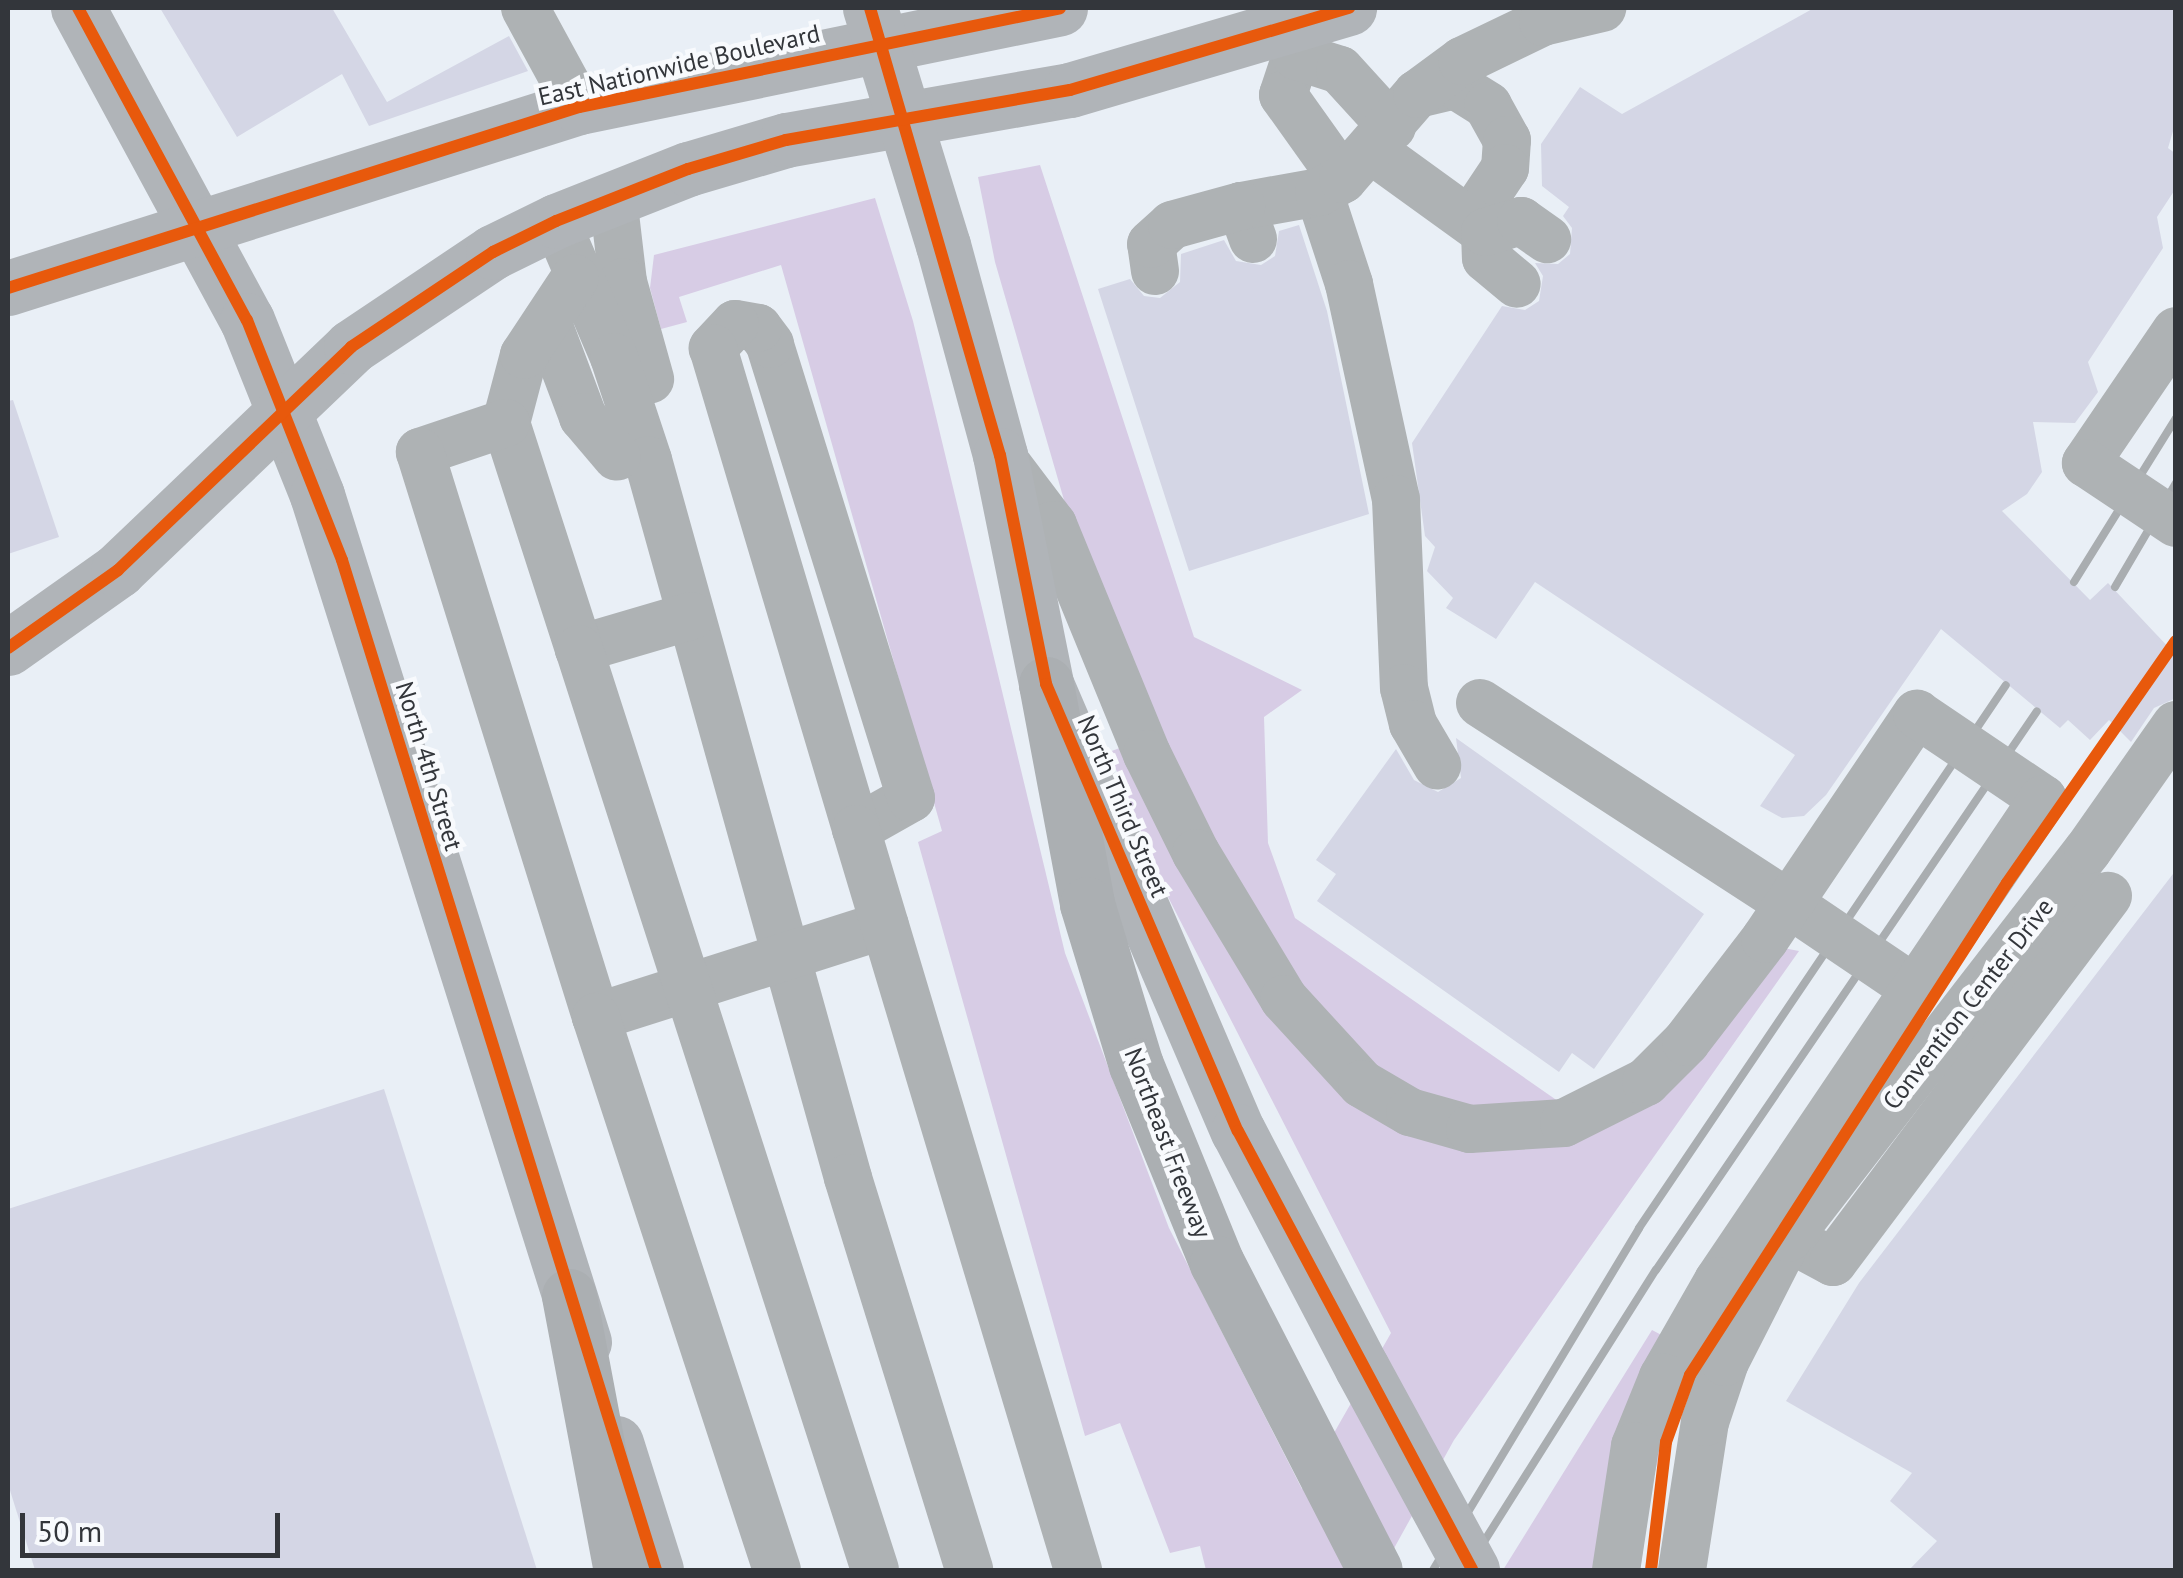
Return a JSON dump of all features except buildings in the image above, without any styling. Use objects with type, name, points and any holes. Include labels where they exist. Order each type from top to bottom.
[{"type":"highway","name":"Northeast Freeway","points":[[1046,684],[1088,904],[1136,1065],[1216,1264],[1375,1570]]},
{"type":"highway","points":[[569,1296],[621,1570]]},
{"type":"main road","name":"North 4th Street","points":[[78,8],[199,225],[285,411],[347,577],[656,1570]]},
{"type":"main road","name":"North Third Street","points":[[870,8],[1000,455],[1046,684],[1238,1131],[1472,1570]]},
{"type":"main road","name":"East Nationwide Boulevard","points":[[8,288],[579,107],[964,19],[1060,8]]},
{"type":"main road","points":[[8,648],[118,570],[352,347],[433,289],[556,220],[688,169],[786,140],[1070,90],[1288,31],[1349,8]]},
{"type":"main road","points":[[688,169],[721,128],[718,76]]},
{"type":"street","points":[[525,8],[579,107]]},
{"type":"street","points":[[1369,148],[1496,42],[1602,8]]},
{"type":"street","points":[[1288,31],[1340,70],[1369,148],[1349,284],[1396,499],[1404,688],[1414,724],[1437,765]]},
{"type":"street","points":[[1288,31],[1283,95],[1369,148],[1478,226],[1520,221],[1547,239]]},
{"type":"street","points":[[1156,271],[1151,244],[1172,225],[1247,223],[1369,148],[1455,85],[1488,106],[1506,140],[1505,168],[1478,226],[1486,258],[1517,284]]},
{"type":"street","points":[[613,197],[623,282],[654,395],[630,449]]},
{"type":"street","points":[[556,220],[562,298],[583,417],[630,449]]},
{"type":"street","points":[[562,298],[614,357],[630,449],[678,620],[786,954],[969,1570]]},
{"type":"street","points":[[562,298],[524,355],[512,406],[579,649],[875,1570]]},
{"type":"street","points":[[856,829],[911,798],[770,344],[758,328],[735,324],[713,348],[856,829],[1078,1570]]},
{"type":"street","points":[[2176,331],[2086,463],[2176,523]]},
{"type":"street","points":[[512,406],[420,452],[596,1018],[777,1570]]},
{"type":"street","points":[[1000,455],[1053,524],[1146,754],[1196,853],[1284,999],[1362,1084],[1410,1112],[1470,1129],[1564,1124],[1646,1082],[1686,1042],[1789,904],[1917,714],[2043,798],[1718,1281],[1663,1377],[1635,1446],[1616,1570]]},
{"type":"street","points":[[579,649],[678,620]]},
{"type":"street","points":[[1480,703],[1915,988]]},
{"type":"street","name":"Convention Center Drive","points":[[1682,1570],[1690,1491],[1710,1407],[1752,1304],[1788,1238],[2088,850],[2176,725]]},
{"type":"street","points":[[1788,1238],[1833,1262],[2108,896]]},
{"type":"street","points":[[596,1018],[885,924]]},
{"type":"shaded area","points":[[1040,165],[1194,637],[1302,690],[1264,717],[1268,843],[1295,918],[1601,1131],[1735,939],[1799,951],[1454,1440],[1382,1570],[1206,1570],[1200,1546],[1170,1553],[1120,1423],[1085,1436],[918,842],[942,831],[781,265],[679,297],[687,322],[661,329],[650,288],[654,255],[875,198],[913,321],[1065,953],[1169,1228],[1302,1489],[1391,1333],[1165,891],[1109,752],[1125,746],[1227,946],[1459,1150],[1488,1152],[1494,1111],[1419,1096],[1337,1036],[1251,911],[1161,739],[1064,500],[995,262],[978,177]]},
{"type":"shaded area","points":[[1652,1330],[1686,1348],[1653,1480],[1640,1570],[1503,1570]]},
{"type":"railway","points":[[2074,582],[2176,418]]},
{"type":"railway","points":[[2115,587],[2176,483]]},
{"type":"railway","points":[[1433,1570],[1639,1228],[2006,685]]},
{"type":"railway","points":[[1466,1570],[1656,1270],[2037,711]]},
{"type":"cycle path","points":[[78,8],[247,320],[342,560],[656,1570]]},
{"type":"cycle path","points":[[870,8],[1000,455],[1046,684],[1238,1131],[1472,1570]]},
{"type":"cycle path","points":[[8,288],[579,107],[1060,8]]},
{"type":"cycle path","points":[[8,648],[118,570],[351,347],[493,252],[556,221],[688,169],[786,140],[1070,90],[1349,8]]},
{"type":"cycle path","points":[[1651,1570],[1666,1442],[1690,1375],[2007,883],[2176,641]]}]
